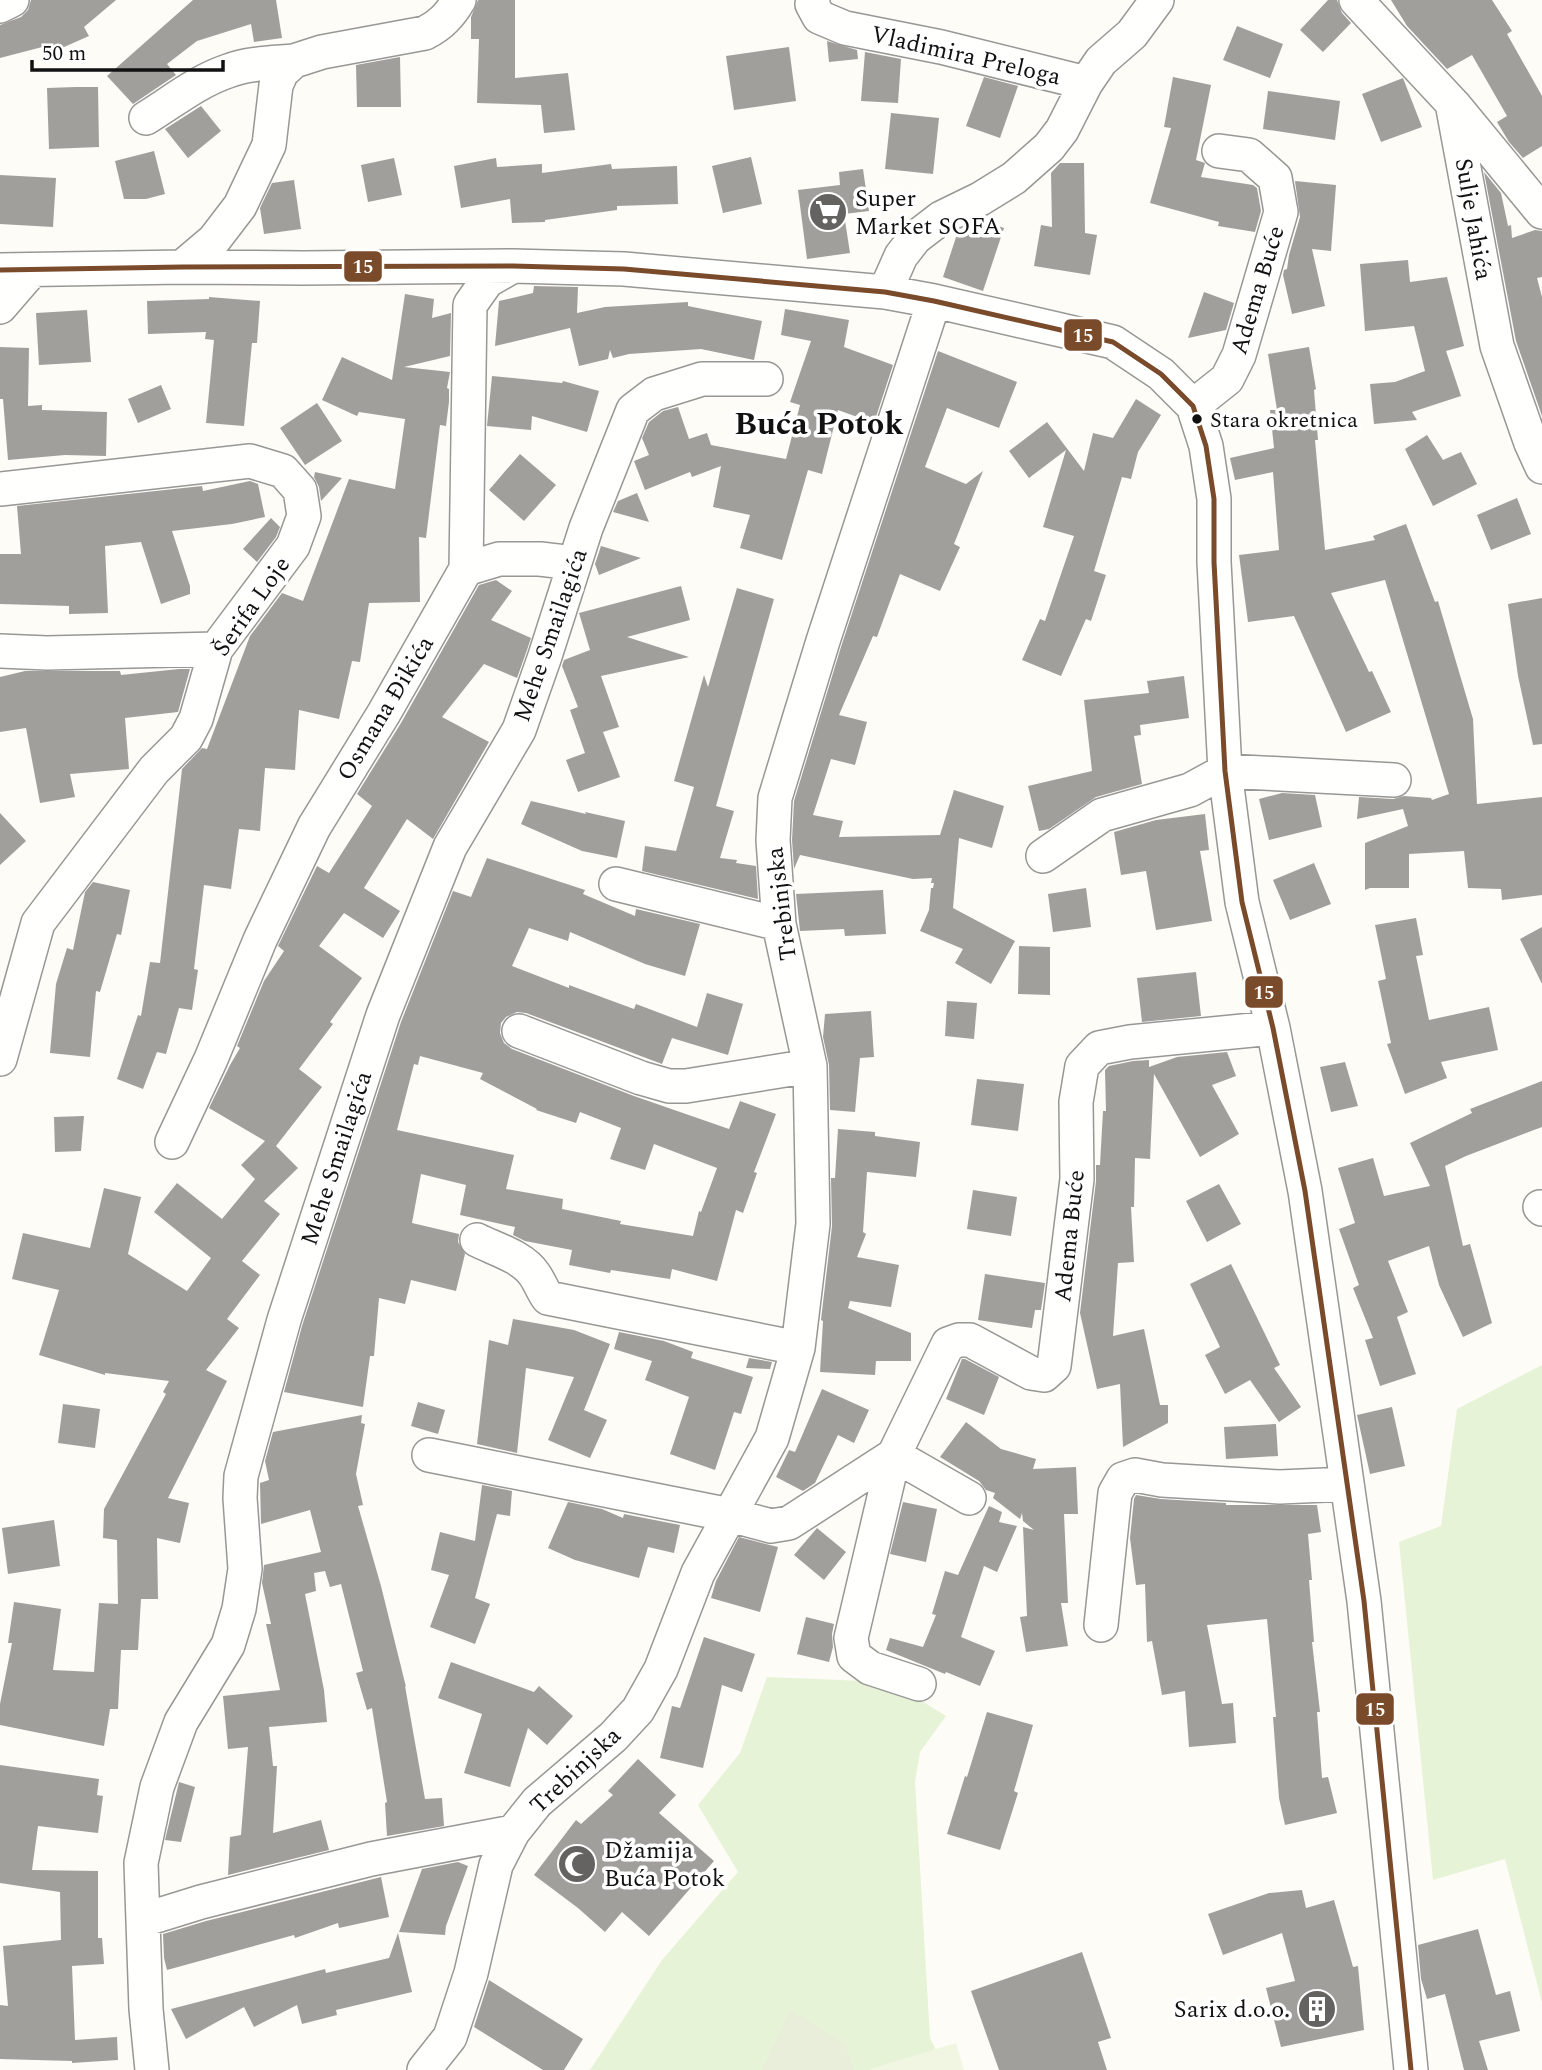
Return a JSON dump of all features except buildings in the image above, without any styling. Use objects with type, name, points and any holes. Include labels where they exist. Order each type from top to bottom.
[{"type":"street","points":[[0,6],[12,0]]},
{"type":"street","points":[[146,118],[202,83],[228,71],[256,64],[294,61],[322,52],[425,33],[448,17],[459,0]]},
{"type":"street","name":"Vladimira Preloga","points":[[813,0],[819,17],[845,28],[941,47],[1086,83],[1062,130],[1049,147],[1014,178],[941,218],[915,238],[901,256],[885,292]]},
{"type":"street","points":[[1086,83],[1101,61],[1132,34],[1157,0]]},
{"type":"street","points":[[1356,0],[1452,103],[1542,212]]},
{"type":"street","points":[[182,267],[214,240],[240,206],[269,145],[276,85],[282,72],[294,61]]},
{"type":"street","name":"Sulje Jahića","points":[[1452,103],[1497,346],[1542,467]]},
{"type":"street","name":"Adema Buće","points":[[1193,406],[1227,379],[1239,355],[1281,212],[1275,178],[1249,155],[1219,151]]},
{"type":"street","points":[[0,307],[16,270],[513,266],[624,269],[885,292],[1113,342],[1161,374],[1193,406],[1206,446],[1214,499],[1214,562],[1226,771],[1242,902],[1273,1028],[1305,1191],[1364,1601],[1411,2070]]},
{"type":"street","name":"Osmana Đikića","points":[[172,1142],[211,1059],[260,940],[314,827],[384,713],[466,569],[470,305],[487,281],[513,266]]},
{"type":"street","name":"Trebinjska","points":[[424,2070],[450,2037],[471,1973],[496,1866],[513,1832],[537,1802],[613,1737],[638,1710],[661,1669],[698,1573],[772,1438],[798,1348],[813,1224],[810,1066],[779,924],[773,840],[775,798],[827,628],[934,301]]},
{"type":"street","name":"Mehe Smailagića","points":[[152,2070],[146,2008],[141,1863],[157,1787],[181,1722],[228,1645],[239,1609],[245,1569],[241,1476],[284,1320],[383,1015],[450,847],[519,730],[586,528],[633,410],[654,394],[702,379],[766,379]]},
{"type":"street","name":"Šerifa Loje","points":[[0,489],[250,461],[283,471],[300,490],[304,516],[293,546],[216,649],[197,719],[186,738],[154,770],[37,923],[0,1059]]},
{"type":"street","points":[[466,569],[499,559],[540,559],[574,563]]},
{"type":"street","points":[[0,651],[47,653],[216,649]]},
{"type":"street","points":[[1043,856],[1102,815],[1190,790],[1226,771],[1394,780]]},
{"type":"street","points":[[616,884],[779,924]]},
{"type":"street","name":"Adema Buće","points":[[919,1685],[870,1668],[854,1656],[851,1638],[894,1455],[948,1344],[970,1340],[1031,1373],[1044,1375],[1054,1366],[1077,1179],[1076,1102],[1082,1066],[1099,1048],[1130,1042],[1273,1028]]},
{"type":"street","points":[[519,1031],[640,1078],[669,1086],[687,1086],[810,1066]]},
{"type":"street","points":[[477,1240],[518,1259],[534,1272],[541,1290],[548,1298],[798,1348]]},
{"type":"street","points":[[429,1455],[730,1515],[771,1526],[789,1523],[894,1455],[969,1498]]},
{"type":"street","points":[[1101,1625],[1115,1493],[1123,1479],[1135,1475],[1162,1480],[1280,1487],[1347,1484]]},
{"type":"street","points":[[143,1920],[201,1902],[371,1859],[513,1832]]},
{"type":"green space","points":[[1542,1365],[1542,2003],[1505,1859],[1433,1880],[1399,1542],[1441,1526],[1457,1409]]},
{"type":"green space","points":[[767,1677],[891,1682],[946,1716],[920,1752],[915,1782],[930,2038],[946,2070],[590,2070],[662,1960],[738,1872],[698,1805],[740,1753]]},
{"type":"green space","points":[[790,2010],[845,2043],[854,2070],[762,2070]]},
{"type":"green space","points":[[956,2043],[964,2070],[870,2069]]},
{"type":"transit line","name":"15","points":[[0,270],[513,266],[624,269],[885,292],[1113,342],[1161,374],[1193,406],[1206,446],[1214,499],[1214,562],[1225,771],[1242,902],[1273,1028],[1305,1191],[1364,1601],[1411,2070]]},
{"type":"place","name":"Super Market SOFA","points":[[828,212]]},
{"type":"place","name":"Stara okretnica","points":[[1197,419]]},
{"type":"place","name":"Džamija Buća Potok","points":[[577,1864]]},
{"type":"place","name":"Sarix d.o.o.","points":[[1317,2009]]},
{"type":"district","name":"Buća Potok","points":[[819,423]]}]
